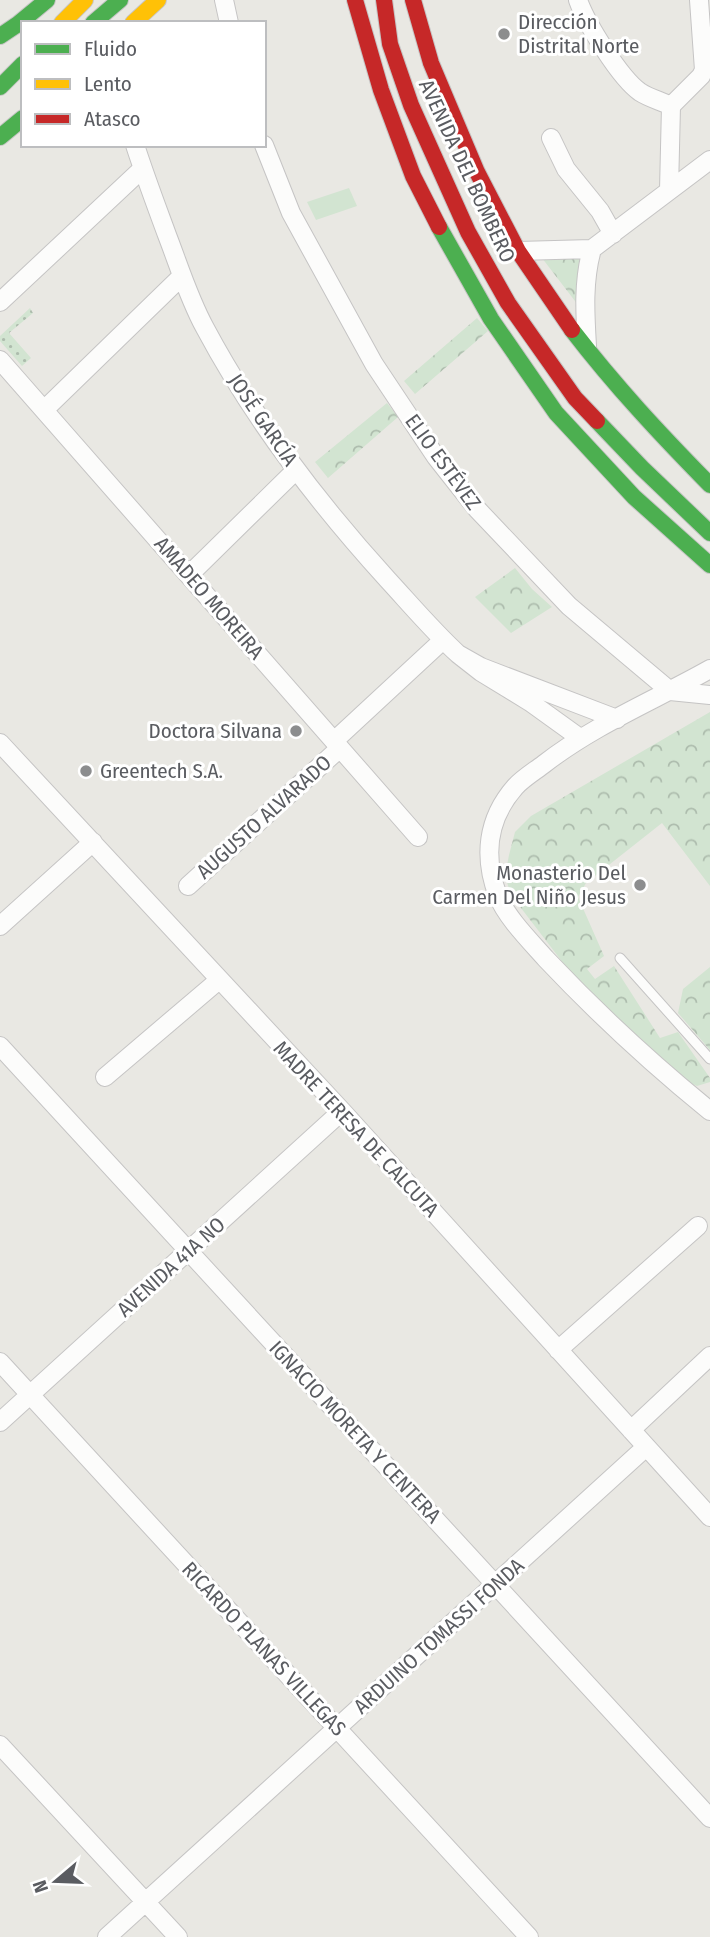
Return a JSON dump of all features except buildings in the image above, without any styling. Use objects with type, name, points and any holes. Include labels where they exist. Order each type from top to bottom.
[{"type":"main road","points":[[0,36],[47,0]]},
{"type":"main road","points":[[64,21],[85,0]]},
{"type":"main road","points":[[95,21],[120,0]]},
{"type":"main road","points":[[136,21],[158,0]]},
{"type":"main road","points":[[355,0],[381,90],[413,176],[491,319],[556,413],[634,497],[710,565]]},
{"type":"main road","points":[[378,0],[390,44]]},
{"type":"main road","name":"AVENIDA DEL BOMBERO","points":[[384,0],[390,44],[411,105],[468,232],[508,303],[575,398],[642,468],[710,533]]},
{"type":"main road","points":[[413,0],[431,63],[464,142]]},
{"type":"main road","points":[[443,47],[464,142]]},
{"type":"main road","points":[[0,87],[21,66]]},
{"type":"main road","points":[[0,96],[21,80]]},
{"type":"main road","points":[[0,137],[21,120]]},
{"type":"main road","name":"AVENIDA DEL BOMBERO","points":[[464,142],[518,251],[587,349],[648,422],[710,485]]},
{"type":"main road","name":"AVENIDA DEL BOMBERO","points":[[648,422],[710,462]]},
{"type":"street","points":[[223,0],[228,21]]},
{"type":"street","points":[[578,0],[598,39],[632,86],[642,94],[671,106]]},
{"type":"street","points":[[669,190],[671,106],[704,70],[699,0]]},
{"type":"street","points":[[551,138],[566,169],[600,211],[613,234]]},
{"type":"street","name":"JOSÉ GARCÍA","points":[[136,147],[182,276],[204,326],[273,439],[296,470],[371,561],[443,640],[481,672],[530,702],[580,738]]},
{"type":"street","name":"ELIO ESTÉVEZ","points":[[265,147],[291,213],[311,251],[374,364],[436,457],[477,509],[569,606],[670,691]]},
{"type":"street","points":[[518,251],[592,248],[710,160]]},
{"type":"street","points":[[0,302],[142,169]]},
{"type":"street","points":[[587,349],[584,296],[587,265],[592,248]]},
{"type":"street","points":[[44,410],[182,276]]},
{"type":"street","name":"AMADEO MOREIRA","points":[[0,360],[418,837]]},
{"type":"street","points":[[189,575],[296,470]]},
{"type":"street","name":"AUGUSTO ALVARADO","points":[[188,886],[443,640]]},
{"type":"street","name":"JOSÉ GARCÍA","points":[[458,653],[481,667],[617,719]]},
{"type":"street","points":[[710,669],[580,738],[516,786],[499,809],[491,832],[488,864],[499,898],[523,934],[577,992],[666,1075],[710,1111]]},
{"type":"street","points":[[670,691],[710,695]]},
{"type":"street","name":"MADRE TERESA DE CALCUTA","points":[[0,743],[342,1111],[710,1517]]},
{"type":"street","points":[[0,926],[93,842]]},
{"type":"street","points":[[105,1077],[219,980]]},
{"type":"street","name":"IGNACIO MORETA Y CENTERA","points":[[0,1046],[710,1818]]},
{"type":"street","name":"AVENIDA 41A NO","points":[[0,1422],[342,1111]]},
{"type":"street","points":[[558,1350],[698,1226]]},
{"type":"street","points":[[631,1430],[710,1356]]},
{"type":"street","name":"RICARDO PLANAS VILLEGAS","points":[[0,1362],[529,1937]]},
{"type":"street","name":"ARDUINO TOMASSI FONDA","points":[[107,1937],[646,1447]]},
{"type":"street","points":[[0,1745],[178,1937]]},
{"type":"lane","points":[[620,958],[710,1059]]},
{"type":"green space","points":[[349,188],[357,206],[316,220],[307,202]]},
{"type":"green space","points":[[532,245],[595,252],[588,318]]},
{"type":"green space","points":[[30,308],[33,313],[9,333],[31,358],[22,366],[0,341],[0,336]]},
{"type":"green space","points":[[477,318],[488,331],[415,394],[404,381]]},
{"type":"green space","points":[[387,403],[398,417],[328,478],[315,462]]},
{"type":"green space","points":[[515,568],[532,589],[552,607],[511,633],[475,597]]},
{"type":"green space","points":[[710,712],[710,886],[662,823],[586,883],[578,897],[604,956],[587,969],[595,979],[614,966],[660,1038],[678,1032],[710,1078],[710,1082],[697,1086],[676,1076],[590,998],[511,895],[505,876],[515,832],[531,816]]},
{"type":"green space","points":[[710,967],[710,1050],[678,1013],[683,989]]},
{"type":"traffic: fast","points":[[22,21],[47,0]]},
{"type":"traffic: fast","points":[[95,21],[120,0]]},
{"type":"traffic: fast","points":[[0,36],[21,22]]},
{"type":"traffic: fast","points":[[0,87],[21,66]]},
{"type":"traffic: fast","points":[[0,137],[21,120]]},
{"type":"traffic: fast","points":[[439,227],[491,319],[556,413],[634,497],[710,565]]},
{"type":"traffic: fast","points":[[572,330],[639,410],[710,485]]},
{"type":"traffic: fast","points":[[597,421],[710,533]]},
{"type":"traffic: slow","points":[[64,21],[85,0]]},
{"type":"traffic: slow","points":[[135,21],[158,0]]},
{"type":"traffic: jam","points":[[355,0],[381,90],[413,176],[439,227]]},
{"type":"traffic: jam","points":[[384,0],[390,44],[411,105],[468,232],[508,303],[575,398],[597,421]]},
{"type":"traffic: jam","points":[[413,0],[431,63],[477,172],[518,251],[572,330]]},
{"type":"place","name":"Dirección Distrital Norte","points":[[504,34]]},
{"type":"place","name":"Doctora Silvana","points":[[296,731]]},
{"type":"place","name":"Greentech S.A.","points":[[86,771]]},
{"type":"place","name":"Monasterio Del Carmen Del Niño Jesus","points":[[640,885]]}]
